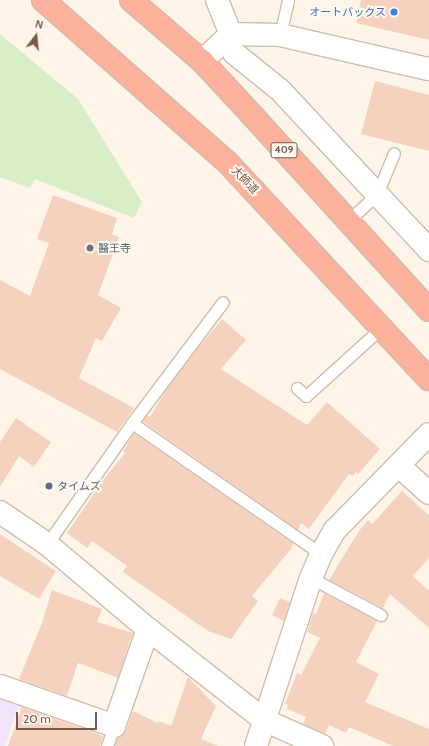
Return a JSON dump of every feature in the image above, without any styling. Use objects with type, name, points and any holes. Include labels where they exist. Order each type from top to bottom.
[{"type":"highway","name":"大師道","points":[[43,0],[228,163],[429,379]]},
{"type":"highway","name":"409","points":[[131,0],[202,62],[429,310]]},
{"type":"street","points":[[217,0],[233,43],[280,90],[429,250]]},
{"type":"street","points":[[202,62],[233,43],[280,35],[429,69]]},
{"type":"street","points":[[256,746],[311,578],[321,554],[335,530],[429,434]]},
{"type":"street","points":[[399,466],[429,493]]},
{"type":"street","points":[[0,512],[47,544],[148,629],[264,720],[322,746]]},
{"type":"street","points":[[0,686],[114,726],[148,629]]},
{"type":"lane","points":[[280,35],[288,0]]},
{"type":"lane","points":[[348,221],[377,194],[394,153]]},
{"type":"lane","points":[[47,544],[132,424],[223,302]]},
{"type":"lane","points":[[297,388],[306,396],[382,327]]},
{"type":"lane","points":[[132,424],[321,554]]},
{"type":"lane","points":[[311,578],[381,615]]},
{"type":"lane","points":[[107,746],[114,726]]},
{"type":"shaded area","points":[[0,695],[20,702],[5,746],[0,746]]},
{"type":"green space","points":[[0,34],[78,99],[142,202],[134,218],[35,179],[30,188],[0,177]]},
{"type":"building","name":"オートバックス","points":[[361,0],[429,0],[429,40],[356,23]]},
{"type":"building","points":[[375,81],[429,95],[429,151],[361,134]]},
{"type":"building","points":[[53,195],[117,218],[112,234],[119,237],[98,295],[121,308],[102,341],[96,338],[79,378],[134,408],[117,432],[0,369],[0,280],[30,296],[49,243],[37,239]]},
{"type":"building","points":[[222,319],[246,340],[221,369],[307,425],[327,402],[380,449],[358,474],[356,472],[353,476],[349,474],[309,529],[301,523],[298,530],[142,421],[147,415],[150,417],[166,390]]},
{"type":"building","points":[[16,418],[51,442],[34,467],[19,456],[0,487],[0,442]]},
{"type":"building","points":[[134,433],[293,543],[291,549],[252,596],[258,601],[231,639],[208,631],[123,572],[127,566],[92,541],[87,548],[67,533],[104,479],[125,453],[123,452]]},
{"type":"building","points":[[402,491],[429,515],[429,558],[413,576],[429,591],[429,628],[390,594],[383,608],[329,580],[359,531],[368,520],[372,524]]},
{"type":"building","points":[[0,534],[56,571],[39,599],[0,576]]},
{"type":"building","points":[[52,590],[102,609],[97,622],[133,633],[118,678],[78,663],[67,696],[19,679],[42,623]]},
{"type":"building","points":[[324,593],[377,621],[356,662],[379,674],[365,702],[429,729],[429,746],[393,746],[349,727],[346,733],[329,725],[325,734],[303,724],[306,717],[287,709],[288,705],[285,704],[297,673],[301,675],[320,638],[307,632],[313,613],[316,614]]},
{"type":"building","points":[[280,598],[290,602],[284,621],[272,615]]},
{"type":"building","points":[[188,677],[216,706],[201,739],[218,746],[114,746],[118,737],[126,730],[133,711],[158,723],[159,721],[171,726]]},
{"type":"building","points":[[22,707],[103,736],[100,746],[8,746]]},
{"type":"place","name":"オートバックス","points":[[394,12]]},
{"type":"place","name":"醫王寺","points":[[90,248]]},
{"type":"place","name":"タイムズ","points":[[49,486]]}]
